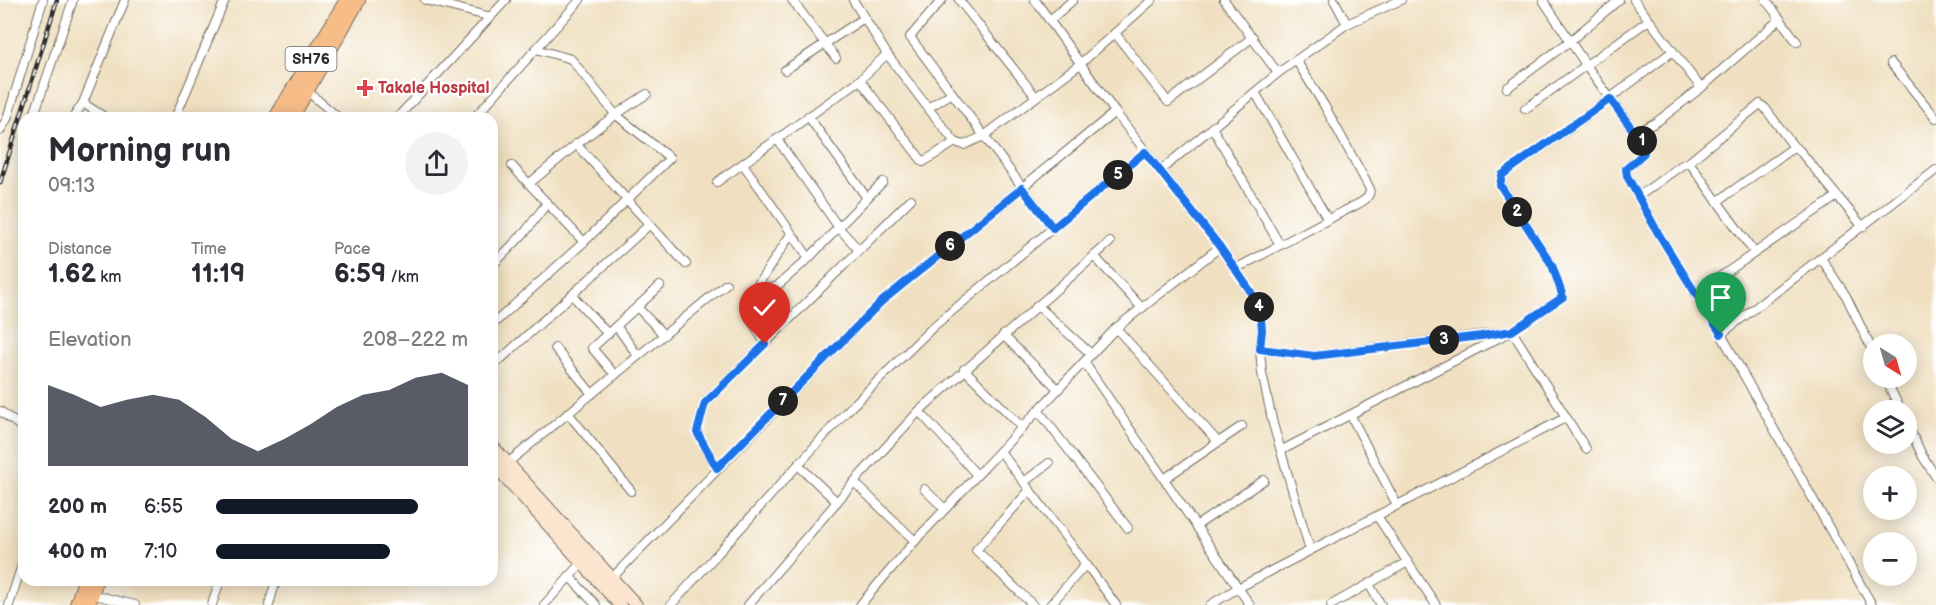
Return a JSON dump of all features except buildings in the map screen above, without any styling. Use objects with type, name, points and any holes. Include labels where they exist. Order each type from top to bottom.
[{"type":"main road","name":"SH76","points":[[280,112],[347,0]]},
{"type":"main road","name":"SH76","points":[[295,112],[358,0]]},
{"type":"main road","points":[[500,465],[582,563],[636,605]]},
{"type":"main road","points":[[500,465],[608,582],[620,605]]},
{"type":"main road","points":[[77,605],[83,586]]},
{"type":"street","points":[[0,131],[7,119],[43,0]]},
{"type":"street","points":[[35,112],[73,0]]},
{"type":"street","points":[[77,112],[83,103],[125,0]]},
{"type":"street","points":[[178,112],[225,0]]},
{"type":"street","points":[[425,0],[491,17]]},
{"type":"street","points":[[404,112],[506,0]]},
{"type":"street","points":[[479,112],[580,0]]},
{"type":"street","points":[[853,0],[887,54],[928,108],[955,142],[964,145],[984,136],[1080,64],[1152,0]]},
{"type":"street","points":[[942,0],[910,37],[1053,228]]},
{"type":"street","points":[[959,0],[1036,97]]},
{"type":"street","points":[[1035,0],[1115,112],[1220,247],[1260,309],[1262,373],[1273,424],[1310,550]]},
{"type":"street","points":[[1050,20],[1073,0]]},
{"type":"street","points":[[1238,0],[1227,3],[1254,37],[1278,73]]},
{"type":"street","points":[[1334,0],[1347,24]]},
{"type":"street","points":[[1161,170],[1296,60],[1347,24],[1401,0]]},
{"type":"street","points":[[1543,0],[1586,65],[1644,145],[1644,153],[1626,169],[1627,176],[1658,233],[1721,334],[1872,605]]},
{"type":"street","points":[[1507,88],[1570,41],[1619,0]]},
{"type":"street","points":[[1634,0],[1701,88]]},
{"type":"street","points":[[1766,0],[1797,42]]},
{"type":"street","points":[[795,1],[836,58]]},
{"type":"street","points":[[785,70],[864,18]]},
{"type":"street","points":[[1636,133],[1658,121],[1701,88],[1780,19]]},
{"type":"street","points":[[1525,109],[1649,20]]},
{"type":"street","points":[[1115,33],[1168,102],[1254,37]]},
{"type":"street","points":[[498,320],[584,242],[670,158],[615,114],[571,59],[536,49]]},
{"type":"street","points":[[1282,450],[1512,331],[1563,297],[1552,265],[1500,185],[1500,179],[1502,175],[1610,99],[1673,51]]},
{"type":"street","points":[[717,182],[860,80],[887,54]]},
{"type":"street","points":[[1235,269],[1370,195],[1370,189],[1324,105],[1296,60]]},
{"type":"street","points":[[1891,63],[1936,118]]},
{"type":"street","points":[[860,80],[923,162],[955,142]]},
{"type":"street","points":[[307,91],[332,112]]},
{"type":"street","points":[[1255,92],[1328,220]]},
{"type":"street","points":[[928,108],[952,93]]},
{"type":"street","points":[[530,183],[615,114],[647,94]]},
{"type":"street","points":[[83,103],[97,112]]},
{"type":"street","points":[[1639,196],[1689,162],[1760,104],[1863,227]]},
{"type":"street","points":[[608,582],[881,302],[1115,112]]},
{"type":"street","points":[[808,116],[867,198]]},
{"type":"street","points":[[1212,127],[1280,245]]},
{"type":"street","points":[[777,139],[839,228],[859,250]]},
{"type":"street","points":[[576,144],[686,264]]},
{"type":"street","points":[[1718,201],[1794,147]]},
{"type":"street","points":[[671,605],[846,412],[934,326],[1145,152]]},
{"type":"street","points":[[1689,162],[1754,252]]},
{"type":"street","points":[[744,164],[809,258]]},
{"type":"street","points":[[512,166],[584,242]]},
{"type":"street","points":[[1721,334],[1936,170]]},
{"type":"street","points":[[755,289],[776,287],[809,258],[883,182]]},
{"type":"street","points":[[1695,294],[1836,197]]},
{"type":"street","points":[[717,468],[697,432],[705,403],[911,198]]},
{"type":"street","points":[[498,260],[526,231],[547,203]]},
{"type":"street","points":[[498,362],[649,225]]},
{"type":"street","points":[[765,344],[752,321],[751,296],[791,234]]},
{"type":"street","points":[[748,605],[854,482],[919,411],[1110,242]]},
{"type":"street","points":[[860,605],[915,541],[1116,328],[1220,247]]},
{"type":"street","points":[[1094,256],[1142,308]]},
{"type":"street","points":[[1821,258],[1845,296],[1864,334]]},
{"type":"street","points":[[500,465],[592,394],[726,284]]},
{"type":"street","points":[[615,375],[592,348],[660,286]]},
{"type":"street","points":[[572,295],[608,334]]},
{"type":"street","points":[[1037,305],[1091,354]]},
{"type":"street","points":[[637,307],[664,334]]},
{"type":"street","points":[[616,327],[638,356]]},
{"type":"street","points":[[1116,328],[1218,442]]},
{"type":"street","points":[[1260,349],[1314,356],[1512,331]]},
{"type":"street","points":[[1512,331],[1586,449]]},
{"type":"street","points":[[1004,335],[1058,389]]},
{"type":"street","points":[[555,348],[592,394]]},
{"type":"street","points":[[1084,362],[1250,605]]},
{"type":"street","points":[[964,369],[1023,426]]},
{"type":"street","points":[[1038,410],[1128,528]]},
{"type":"street","points":[[0,411],[18,424]]},
{"type":"street","points":[[919,411],[977,475]]},
{"type":"street","points":[[568,413],[631,491]]},
{"type":"street","points":[[1351,416],[1397,505]]},
{"type":"street","points":[[1210,605],[1310,550],[1565,418]]},
{"type":"street","points":[[1164,479],[1242,426]]},
{"type":"street","points":[[1917,445],[1936,477]]},
{"type":"street","points":[[999,451],[1116,605]]},
{"type":"street","points":[[1023,482],[1048,463]]},
{"type":"street","points":[[798,465],[837,502]]},
{"type":"street","points":[[1196,526],[1264,480]]},
{"type":"street","points":[[854,482],[915,541]]},
{"type":"street","points":[[924,489],[945,509]]},
{"type":"street","points":[[1030,490],[976,550],[1034,605]]},
{"type":"street","points":[[1377,516],[1436,605]]},
{"type":"street","points":[[1331,605],[1408,562]]},
{"type":"street","points":[[544,605],[582,563]]},
{"type":"street","points":[[1050,605],[1086,564]]},
{"type":"street","points":[[569,576],[596,605]]},
{"type":"street","points":[[9,605],[18,577]]},
{"type":"street","points":[[1369,584],[1381,605]]},
{"type":"street","points":[[212,605],[218,586]]},
{"type":"street","points":[[269,605],[274,586]]},
{"type":"street","points":[[92,593],[135,605]]},
{"type":"railway","points":[[22,112],[57,0]]},
{"type":"railway","points":[[0,183],[18,125]]},
{"type":"place","name":"Takale Hospital","points":[[365,88]]},
{"type":"route","points":[[765,344],[705,403],[697,432],[717,468],[881,302],[1022,188],[1053,228],[1145,152],[1220,247],[1251,292],[1260,309],[1262,330],[1260,349],[1314,356],[1512,331],[1563,297],[1552,265],[1500,185],[1500,179],[1502,175],[1610,99],[1644,145],[1644,153],[1626,169],[1627,176],[1658,233],[1721,334]]}]
